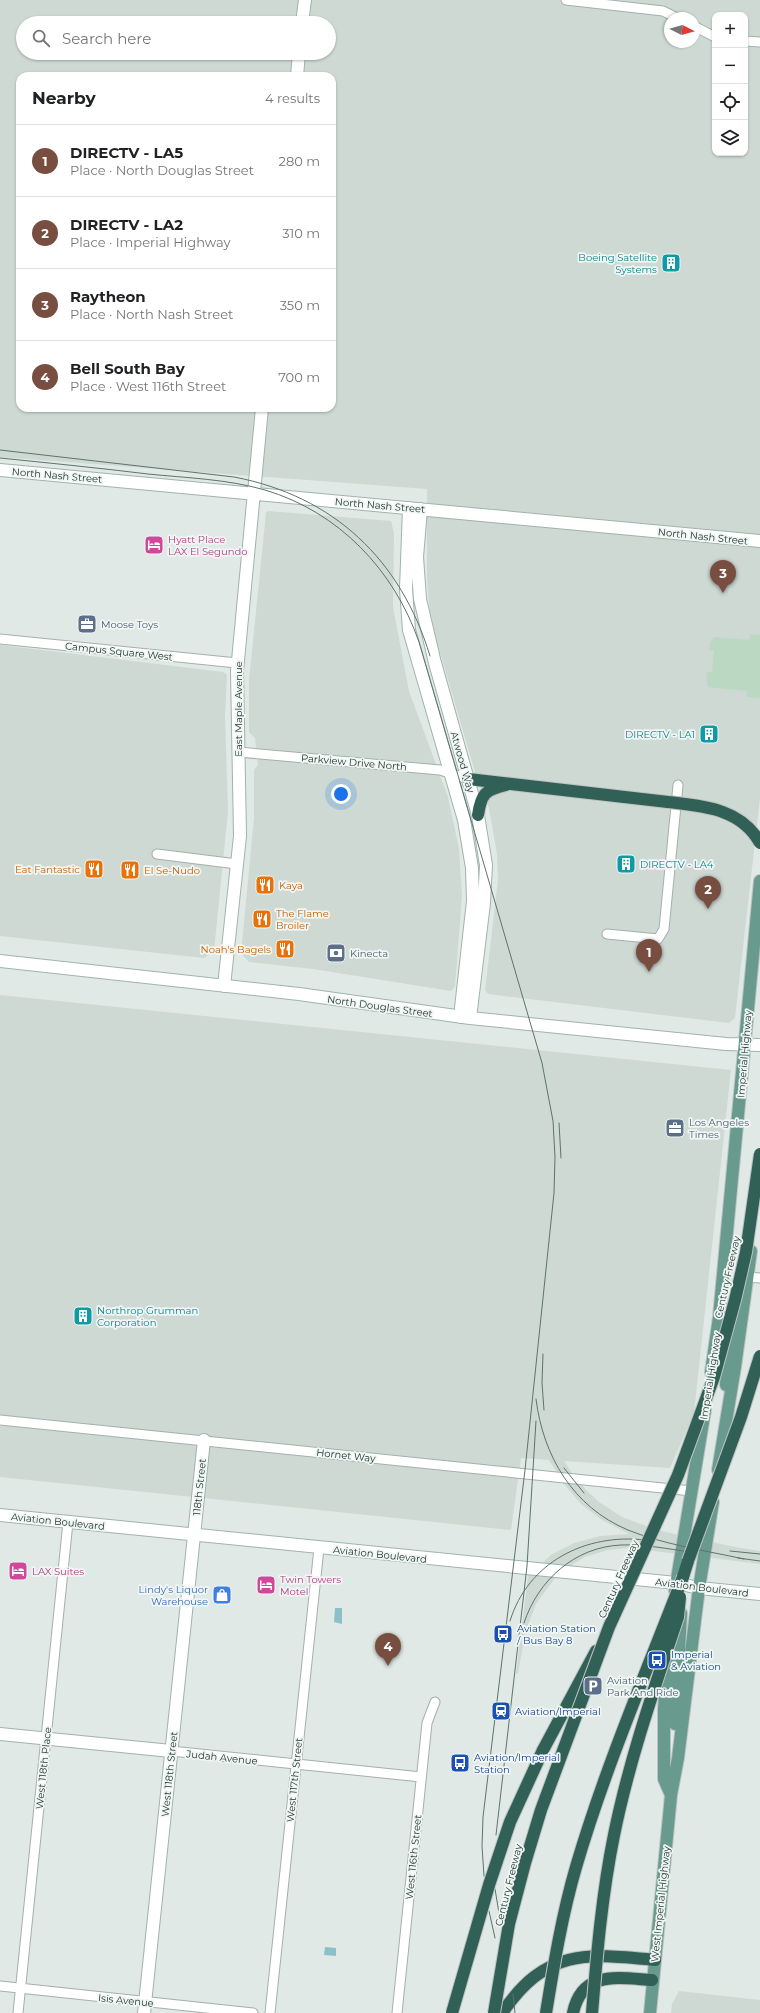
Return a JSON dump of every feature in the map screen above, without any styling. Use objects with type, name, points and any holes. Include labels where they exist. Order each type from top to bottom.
[{"type":"highway","points":[[468,779],[497,781],[509,784],[699,805],[720,810],[746,824],[760,843]]},
{"type":"highway","points":[[478,815],[480,800],[486,793],[492,788],[509,784]]},
{"type":"highway","name":"Century Freeway","points":[[494,2013],[509,1924],[525,1863],[547,1796],[609,1627],[678,1474],[714,1377],[735,1300],[746,1252],[760,1154]]},
{"type":"highway","points":[[546,2013],[566,1908],[587,1831],[602,1785],[741,1417],[760,1356]]},
{"type":"highway","points":[[592,2013],[598,1935],[614,1835],[639,1736],[678,1617],[680,1580]]},
{"type":"highway","points":[[452,2013],[489,1885],[510,1822],[543,1750],[609,1627]]},
{"type":"highway","points":[[502,2013],[514,1996],[529,1980],[550,1966],[571,1958],[612,1956],[655,1960]]},
{"type":"highway","points":[[573,2013],[580,1993],[589,1984],[603,1978],[652,1980]]},
{"type":"main road","name":"Imperial Highway","points":[[680,1580],[692,1491],[720,1318],[760,881]]},
{"type":"main road","points":[[699,1588],[728,1414],[760,1176]]},
{"type":"main road","points":[[724,1270],[733,1285],[725,1401],[728,1414]]},
{"type":"main road","points":[[678,1758],[674,1741],[682,1594],[680,1580]]},
{"type":"main road","name":"West Imperial Highway","points":[[670,1795],[664,1779],[664,1709],[669,1638],[680,1580]]},
{"type":"main road","name":"West Imperial Highway","points":[[650,2013],[670,1795],[678,1758],[699,1588]]},
{"type":"street","points":[[303,16],[305,0]]},
{"type":"street","points":[[566,0],[665,12]]},
{"type":"street","points":[[700,29],[712,35]]},
{"type":"street","points":[[748,41],[760,42]]},
{"type":"street","points":[[297,72],[298,60]]},
{"type":"street","name":"East Maple Avenue","points":[[224,986],[237,864],[240,809],[236,704],[237,663],[262,412]]},
{"type":"street","name":"North Nash Street","points":[[0,470],[760,541]]},
{"type":"street","name":"Atwood Way","points":[[415,509],[406,589],[409,630],[465,826],[473,884],[465,1018]]},
{"type":"street","name":"Atwood Way","points":[[415,509],[420,599],[435,662],[478,815],[486,865],[486,886],[465,1018]]},
{"type":"street","name":"Campus Square West","points":[[0,639],[237,663]]},
{"type":"street","name":"Parkview Drive North","points":[[238,752],[440,770],[468,779]]},
{"type":"street","points":[[607,934],[658,939],[664,929],[678,786]]},
{"type":"street","points":[[157,854],[237,864]]},
{"type":"street","name":"North Douglas Street","points":[[0,960],[299,994],[465,1018],[745,1046],[760,1045]]},
{"type":"street","points":[[747,1277],[760,1278]]},
{"type":"street","name":"Hornet Way","points":[[0,1420],[692,1491]]},
{"type":"street","name":"118th Street","points":[[194,1535],[204,1440]]},
{"type":"street","name":"Aviation Boulevard","points":[[0,1515],[319,1548],[680,1580],[699,1588],[760,1594]]},
{"type":"street","name":"West 118th Place","points":[[18,2013],[68,1522]]},
{"type":"street","name":"West 118th Street","points":[[144,2007],[194,1535]]},
{"type":"street","name":"West 117th Street","points":[[270,2013],[319,1548]]},
{"type":"street","name":"West 116th Street","points":[[397,2013],[427,1724],[435,1702]]},
{"type":"street","name":"Judah Avenue","points":[[0,1734],[421,1777]]},
{"type":"street","name":"Isis Avenue","points":[[0,1986],[144,2007],[253,2013]]},
{"type":"shaded area","points":[[0,0],[760,0],[760,798],[735,1018],[729,1023],[488,994],[485,990],[498,880],[497,854],[489,808],[475,772],[435,635],[429,605],[427,576],[427,489],[0,457]]},
{"type":"shaded area","points":[[268,511],[391,521],[394,533],[393,607],[409,691],[448,797],[459,849],[462,896],[455,987],[451,991],[313,969],[249,962],[241,953],[254,818],[254,770],[258,765],[255,738],[249,732],[249,680],[266,513]]},
{"type":"shaded area","points":[[0,645],[223,672],[227,675],[225,716],[228,811],[214,951],[204,958],[0,936]]},
{"type":"shaded area","points":[[0,995],[731,1070],[694,1413],[670,1468],[564,1461],[586,1490],[599,1502],[622,1517],[657,1530],[760,1551],[760,1564],[629,1548],[608,1550],[585,1557],[565,1569],[555,1578],[536,1604],[525,1633],[518,1674],[516,1674],[528,1576],[551,1555],[574,1543],[600,1536],[629,1534],[602,1520],[581,1504],[564,1484],[549,1460],[521,1458],[511,1530],[0,1477]]},
{"type":"shaded area","points":[[679,1991],[760,2000],[760,2013],[671,2013],[672,2004]]},
{"type":"green space","points":[[750,634],[760,635],[760,698],[747,697],[747,691],[708,687],[706,679],[707,672],[712,672],[714,650],[709,650],[710,643],[714,637],[749,640]]},
{"type":"water","points":[[335,1608],[342,1608],[342,1624],[334,1622]]},
{"type":"water","points":[[325,1947],[336,1948],[336,1956],[324,1955]]},
{"type":"tram line","points":[[0,450],[234,477],[270,486],[303,499],[332,517],[359,538],[382,562],[401,590],[417,622],[430,656]]},
{"type":"tram line","points":[[0,458],[236,483],[265,490],[292,500],[317,513],[340,529],[360,547],[379,568],[395,591],[419,642],[542,1063],[553,1121],[555,1157],[554,1193],[525,1470],[483,1817],[482,1846],[484,1876]]},
{"type":"tram line","points":[[559,1123],[561,1158]]},
{"type":"tram line","points":[[543,1354],[542,1383],[544,1410]]},
{"type":"tram line","points":[[536,1399],[540,1420],[554,1459],[564,1477],[591,1508],[609,1520],[641,1535],[685,1547],[744,1559]]},
{"type":"tram line","points":[[496,1835],[527,1566],[536,1421]]},
{"type":"tram line","points":[[564,1468],[584,1493]]},
{"type":"tram line","points":[[510,1621],[519,1600],[530,1582],[545,1568],[562,1556],[581,1547],[602,1541],[623,1539],[645,1540]]},
{"type":"tram line","points":[[524,1623],[530,1607],[549,1580],[560,1569],[574,1559],[588,1552],[604,1547],[621,1545],[638,1545],[691,1552]]},
{"type":"tram line","points":[[730,1551],[760,1554]]},
{"type":"tram line","points":[[738,1558],[760,1561]]},
{"type":"tram line","points":[[495,1889],[500,1919]]},
{"type":"tram line","points":[[489,1911],[495,1938]]},
{"type":"tram line","points":[[513,1994],[515,2013]]},
{"type":"place","name":"Boeing Satellite Systems","points":[[671,263]]},
{"type":"place","name":"Hyatt Place LAX El Segundo","points":[[154,545]]},
{"type":"place","name":"Raytheon","points":[[723,593]]},
{"type":"place","name":"Moose Toys","points":[[87,624]]},
{"type":"place","name":"DIRECTV - LA1","points":[[709,734]]},
{"type":"place","name":"DIRECTV - LA4","points":[[626,864]]},
{"type":"place","name":"Eat Fantastic","points":[[94,869]]},
{"type":"place","name":"El Se-Nudo","points":[[130,870]]},
{"type":"place","name":"Kaya","points":[[265,885]]},
{"type":"place","name":"DIRECTV - LA2","points":[[708,909]]},
{"type":"place","name":"The Flame Broiler","points":[[262,919]]},
{"type":"place","name":"Noah's Bagels","points":[[285,949]]},
{"type":"place","name":"Kinecta","points":[[336,953]]},
{"type":"place","name":"DIRECTV - LA5","points":[[649,972]]},
{"type":"place","name":"Los Angeles Times","points":[[675,1128]]},
{"type":"place","name":"Northrop Grumman Corporation","points":[[83,1316]]},
{"type":"place","name":"LAX Suites","points":[[18,1571]]},
{"type":"place","name":"Twin Towers Motel","points":[[266,1585]]},
{"type":"place","name":"Lindy's Liquor Warehouse","points":[[222,1595]]},
{"type":"place","name":"Aviation Station / Bus Bay 8","points":[[503,1634]]},
{"type":"place","name":"Imperial & Aviation","points":[[657,1660]]},
{"type":"place","name":"Bell South Bay","points":[[388,1666]]},
{"type":"place","name":"Aviation Park And Ride","points":[[593,1686]]},
{"type":"place","name":"Aviation/Imperial","points":[[501,1711]]},
{"type":"place","name":"Aviation/Imperial Station","points":[[460,1763]]}]
